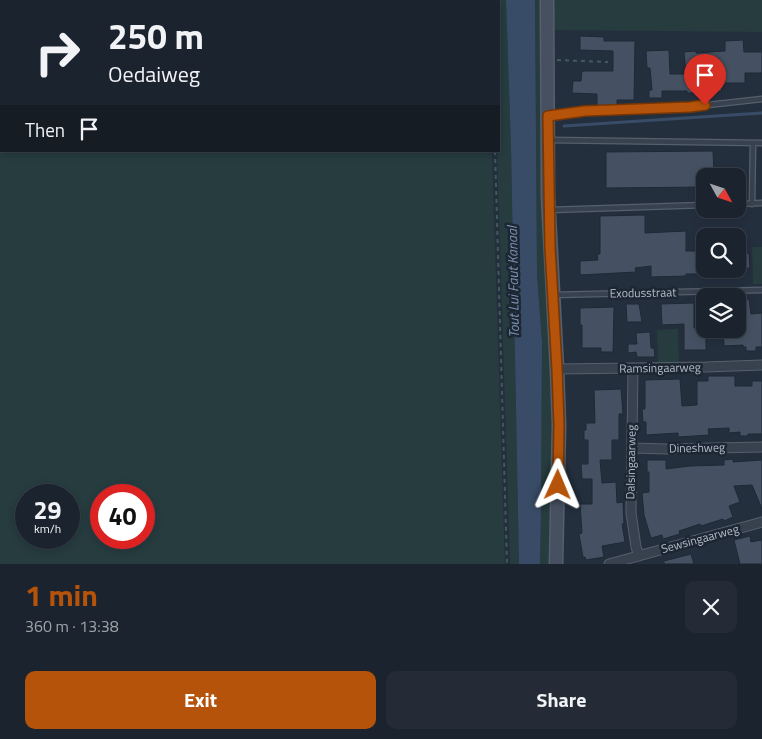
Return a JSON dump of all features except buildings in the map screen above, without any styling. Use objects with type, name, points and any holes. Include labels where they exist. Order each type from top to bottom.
[{"type":"street","points":[[548,0],[547,140],[559,425],[556,564]]},
{"type":"street","name":"Ramsingaarweg","points":[[557,369],[762,365]]},
{"type":"street","name":"Dalsingaarweg","points":[[633,368],[631,513],[639,556]]},
{"type":"street","name":"Dineshweg","points":[[632,448],[762,447]]},
{"type":"street","name":"Sewsingaarweg","points":[[609,564],[762,522]]},
{"type":"lane","points":[[548,116],[585,111],[690,107],[762,99]]},
{"type":"lane","points":[[547,140],[762,143]]},
{"type":"lane","points":[[752,204],[753,143]]},
{"type":"lane","points":[[746,204],[762,203]]},
{"type":"lane","points":[[549,210],[696,205]]},
{"type":"lane","name":"Exodusstraat","points":[[553,295],[762,290]]},
{"type":"path","points":[[548,60],[608,62]]},
{"type":"path","points":[[495,152],[507,564]]},
{"type":"green space","points":[[500,0],[506,0],[511,147],[519,564],[510,564],[497,152],[500,152]]},
{"type":"green space","points":[[535,0],[542,0],[554,415],[551,564],[540,564],[542,342],[537,274]]},
{"type":"green space","points":[[552,0],[762,0],[762,32],[553,30]]},
{"type":"green space","points":[[0,152],[492,152],[505,564],[0,564]]},
{"type":"green space","points":[[752,247],[762,247],[762,284],[753,284]]},
{"type":"green space","points":[[678,329],[679,362],[658,363],[657,330]]},
{"type":"water","points":[[506,0],[535,0],[537,274],[542,342],[540,564],[519,564],[511,147]]},
{"type":"waterway","points":[[564,126],[762,113]]},
{"type":"route","points":[[558,485],[559,425],[548,197],[548,116],[585,111],[705,105]]},
{"type":"water label","name":"Tout Lui Faut Kanaal","points":[[513,282]]}]
